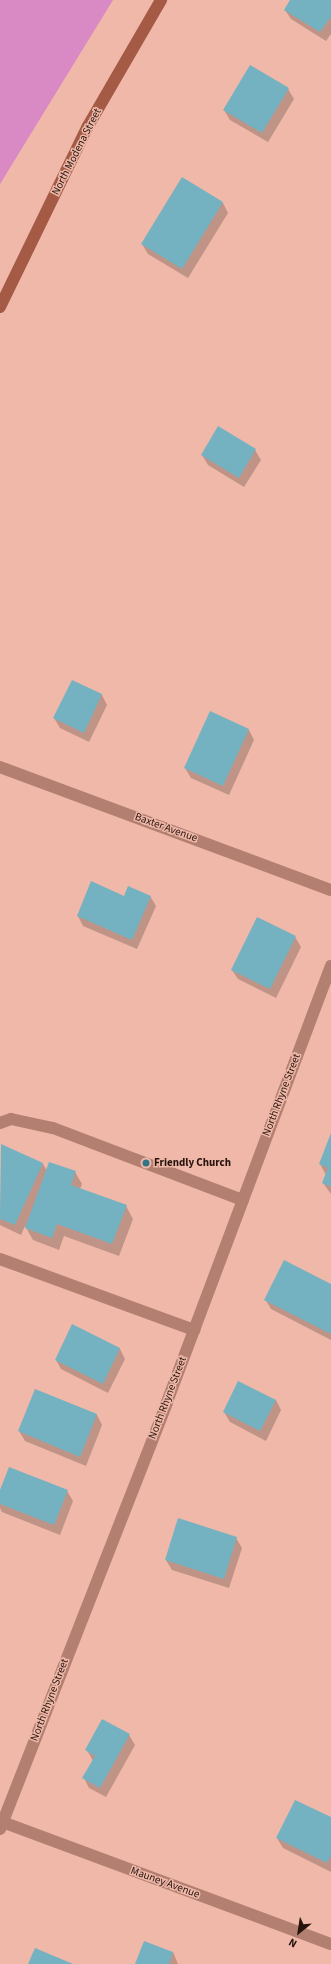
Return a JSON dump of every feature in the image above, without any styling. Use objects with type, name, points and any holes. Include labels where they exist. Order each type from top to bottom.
[{"type":"street","name":"North Modena Street","points":[[0,307],[88,126],[161,0]]},
{"type":"street","name":"Baxter Avenue","points":[[0,767],[331,890]]},
{"type":"street","name":"North Rhyne Street","points":[[1,1824],[194,1330],[331,966]]},
{"type":"street","points":[[0,1123],[11,1118],[53,1128],[243,1200]]},
{"type":"street","points":[[0,1259],[194,1330]]},
{"type":"street","name":"Mauney Avenue","points":[[1,1824],[331,1944]]},
{"type":"shaded area","points":[[0,0],[113,0],[0,184]]},
{"type":"building","points":[[290,0],[331,0],[331,17],[320,32],[284,10]]},
{"type":"building","points":[[250,65],[289,88],[262,133],[223,110]]},
{"type":"building","points":[[182,177],[223,202],[182,269],[141,244]]},
{"type":"building","points":[[218,426],[256,449],[239,478],[201,455]]},
{"type":"building","points":[[72,680],[102,694],[84,733],[53,718]]},
{"type":"building","points":[[210,711],[249,729],[223,786],[184,768]]},
{"type":"building","points":[[91,881],[124,896],[128,886],[151,896],[132,940],[77,916]]},
{"type":"building","points":[[257,917],[296,936],[270,989],[231,970]]},
{"type":"building","points":[[331,1133],[331,1187],[322,1183],[328,1168],[319,1164]]},
{"type":"building","points":[[1,1144],[43,1163],[15,1225],[0,1219]]},
{"type":"building","points":[[49,1162],[76,1171],[71,1185],[127,1205],[112,1244],[57,1224],[52,1238],[25,1228]]},
{"type":"building","points":[[284,1260],[331,1284],[331,1334],[264,1300]]},
{"type":"building","points":[[72,1324],[120,1348],[103,1384],[55,1360]]},
{"type":"building","points":[[238,1381],[276,1400],[260,1431],[223,1412]]},
{"type":"building","points":[[35,1389],[97,1414],[80,1457],[18,1431]]},
{"type":"building","points":[[9,1467],[68,1490],[54,1525],[0,1504],[0,1490]]},
{"type":"building","points":[[178,1518],[237,1537],[224,1579],[165,1560]]},
{"type":"building","points":[[102,1719],[130,1734],[100,1788],[82,1778],[95,1756],[85,1750]]},
{"type":"building","points":[[295,1800],[331,1817],[331,1856],[327,1863],[276,1838]]},
{"type":"building","points":[[144,1941],[173,1952],[169,1964],[135,1964]]},
{"type":"building","points":[[35,1948],[73,1964],[28,1964]]},
{"type":"place","name":"Friendly Church","points":[[146,1163]]}]
